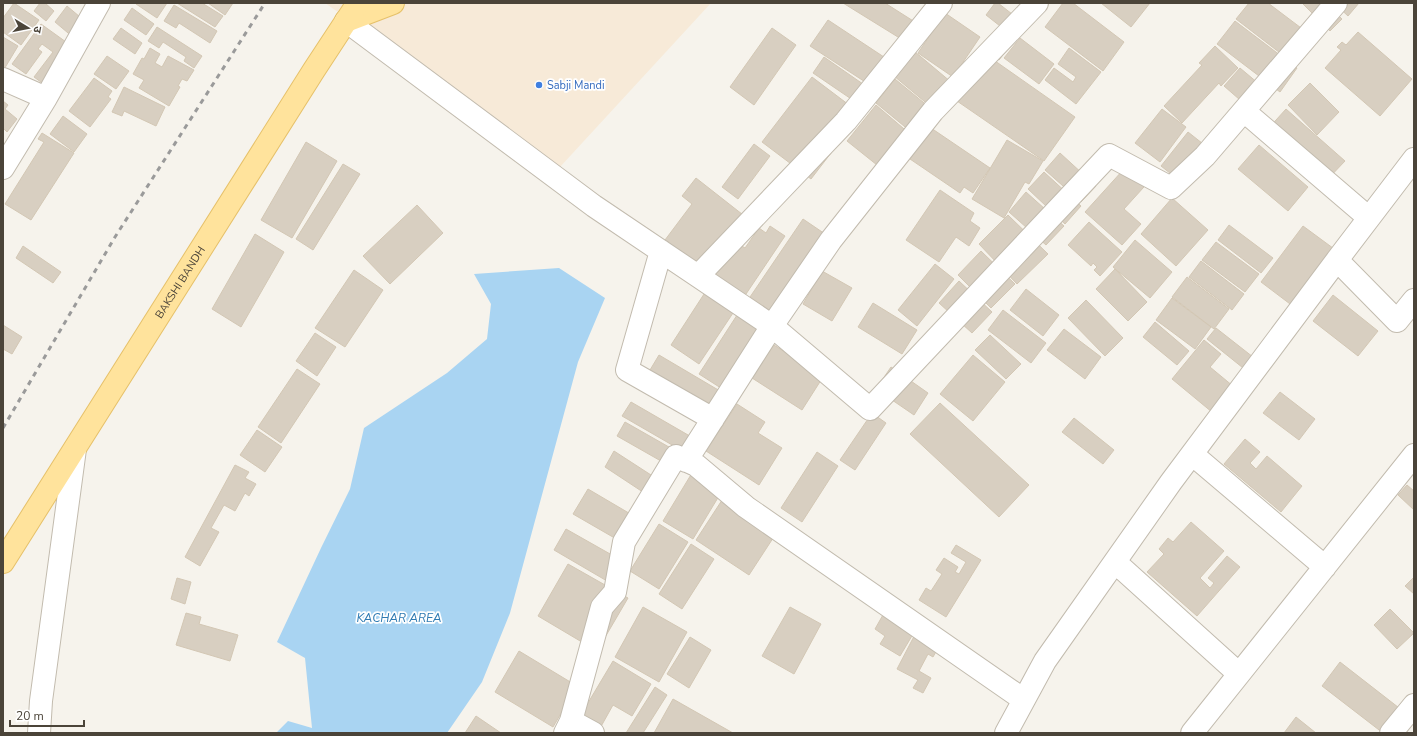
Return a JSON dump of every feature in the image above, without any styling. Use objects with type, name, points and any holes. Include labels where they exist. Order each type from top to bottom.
[{"type":"main road","name":"BAKSHI BANDH","points":[[3,562],[314,70],[358,3]]},
{"type":"main road","points":[[346,21],[394,3]]},
{"type":"street","points":[[3,168],[46,98],[99,3]]},
{"type":"street","points":[[698,276],[846,122],[941,3]]},
{"type":"street","points":[[686,461],[772,326],[831,240],[933,111],[1037,3]]},
{"type":"street","points":[[346,21],[594,206],[772,326],[870,409],[1109,155],[1171,188],[1205,156],[1336,3]]},
{"type":"street","points":[[3,79],[46,98]]},
{"type":"street","points":[[1244,111],[1369,218]]},
{"type":"street","points":[[1006,733],[1045,661],[1115,562],[1192,454],[1414,158]]},
{"type":"street","points":[[661,251],[627,370],[713,418]]},
{"type":"street","points":[[1338,260],[1397,321],[1414,300]]},
{"type":"street","points":[[39,732],[75,449]]},
{"type":"street","points":[[1192,454],[1325,566]]},
{"type":"street","points":[[1192,733],[1414,455]]},
{"type":"street","points":[[593,733],[568,727],[602,607],[615,592],[624,542],[676,456],[696,465],[746,507],[1024,700]]},
{"type":"street","points":[[1115,562],[1238,674]]},
{"type":"street","points":[[1392,733],[1414,705]]},
{"type":"shaded area","name":"Sabji Mandi","points":[[325,3],[711,3],[560,167]]},
{"type":"water","name":"KACHAR AREA","points":[[559,268],[605,298],[578,362],[510,613],[482,682],[447,733],[276,733],[288,721],[312,728],[305,658],[277,642],[350,489],[364,428],[447,373],[487,339],[491,304],[474,274]]},
{"type":"building","points":[[14,3],[39,20],[21,45],[3,32],[3,18]]},
{"type":"building","points":[[40,3],[45,3],[54,11],[46,21],[34,11]]},
{"type":"building","points":[[136,3],[167,3],[157,18]]},
{"type":"building","points":[[177,3],[202,3],[223,16],[215,27]]},
{"type":"building","points":[[208,3],[233,3],[225,15]]},
{"type":"building","points":[[843,3],[885,3],[918,24],[906,42]]},
{"type":"building","points":[[995,3],[998,3],[1026,25],[999,60],[983,48],[1000,26],[986,15]]},
{"type":"building","points":[[1063,3],[1073,3],[1124,42],[1103,71],[1045,27]]},
{"type":"building","points":[[1101,3],[1150,3],[1131,27]]},
{"type":"building","points":[[1249,3],[1268,3],[1317,40],[1297,66],[1236,19]]},
{"type":"building","points":[[1302,3],[1326,3],[1342,19],[1330,31]]},
{"type":"building","points":[[1334,3],[1359,3],[1348,16]]},
{"type":"building","points":[[174,5],[217,31],[210,43],[179,23],[176,28],[164,21]]},
{"type":"building","points":[[67,6],[86,22],[74,38],[55,22]]},
{"type":"building","points":[[132,8],[154,24],[146,35],[124,20]]},
{"type":"building","points":[[945,13],[980,37],[953,77],[918,53]]},
{"type":"building","points":[[828,20],[893,63],[876,89],[810,46]]},
{"type":"building","points":[[1235,21],[1297,68],[1280,92],[1217,44]]},
{"type":"building","points":[[41,24],[73,47],[45,85],[34,77],[53,52],[42,44],[38,49],[42,52],[26,74],[12,64]]},
{"type":"building","points":[[157,27],[202,56],[194,68],[184,61],[186,57],[163,42],[159,48],[148,41]]},
{"type":"building","points":[[121,28],[142,43],[135,54],[113,39]]},
{"type":"building","points":[[772,28],[796,45],[754,105],[730,87]]},
{"type":"building","points":[[1358,32],[1412,79],[1380,116],[1325,68],[1341,50],[1337,47],[1342,42],[1346,45]]},
{"type":"building","points":[[3,37],[18,46],[3,71]]},
{"type":"building","points":[[1020,38],[1054,64],[1039,84],[1004,58]]},
{"type":"building","points":[[1215,46],[1238,68],[1221,86],[1219,83],[1182,123],[1164,106],[1202,65],[1199,63]]},
{"type":"building","points":[[150,48],[160,54],[155,63],[162,67],[168,56],[194,70],[187,81],[182,79],[178,86],[180,87],[169,106],[139,88],[144,80],[133,74],[142,58],[144,59]]},
{"type":"building","points":[[1069,48],[1101,72],[1076,104],[1045,80],[1054,68],[1073,82],[1076,77],[1058,64]]},
{"type":"building","points":[[914,51],[951,82],[931,107],[894,76]]},
{"type":"building","points":[[107,56],[129,71],[116,89],[94,74]]},
{"type":"building","points":[[988,56],[1075,117],[1044,161],[957,101]]},
{"type":"building","points":[[824,57],[873,91],[863,107],[813,73]]},
{"type":"building","points":[[1240,68],[1271,94],[1255,113],[1224,86]]},
{"type":"building","points":[[812,77],[861,114],[811,179],[762,142]]},
{"type":"building","points":[[94,78],[112,91],[108,97],[111,99],[90,127],[69,111]]},
{"type":"building","points":[[895,79],[929,107],[910,131],[876,103]]},
{"type":"building","points":[[1310,83],[1339,112],[1317,135],[1288,105]]},
{"type":"building","points":[[124,87],[165,107],[156,126],[124,111],[122,116],[112,112]]},
{"type":"building","points":[[3,101],[8,105],[5,109],[17,119],[7,132],[3,128]]},
{"type":"building","points":[[876,105],[910,134],[882,169],[847,141]]},
{"type":"building","points":[[1162,109],[1186,127],[1160,162],[1135,143]]},
{"type":"building","points":[[1286,109],[1345,161],[1325,182],[1267,130]]},
{"type":"building","points":[[63,116],[87,134],[74,152],[50,134]]},
{"type":"building","points":[[931,128],[990,168],[973,193],[964,187],[960,193],[910,159]]},
{"type":"building","points":[[1188,132],[1212,151],[1185,185],[1161,166]]},
{"type":"building","points":[[42,133],[74,153],[31,220],[5,204],[44,142],[38,139]]},
{"type":"building","points":[[1007,140],[1043,161],[1029,184],[1025,182],[1004,218],[972,199]]},
{"type":"building","points":[[306,142],[337,161],[292,238],[261,220]]},
{"type":"building","points":[[754,144],[770,156],[738,199],[722,187]]},
{"type":"building","points":[[1259,145],[1308,187],[1288,211],[1238,169]]},
{"type":"building","points":[[1060,153],[1096,186],[1081,202],[1045,170]]},
{"type":"building","points":[[1133,159],[1153,177],[1124,209],[1141,224],[1122,245],[1085,212]]},
{"type":"building","points":[[343,164],[360,174],[313,250],[296,239]]},
{"type":"building","points":[[1044,172],[1081,206],[1065,224],[1028,189]]},
{"type":"building","points":[[696,178],[747,218],[706,272],[665,240],[692,204],[682,196]]},
{"type":"building","points":[[940,190],[974,213],[970,221],[980,228],[969,246],[956,237],[939,262],[906,240]]},
{"type":"building","points":[[1026,192],[1064,226],[1046,245],[1009,212]]},
{"type":"building","points":[[1172,198],[1208,230],[1176,266],[1141,234]]},
{"type":"building","points":[[417,205],[443,233],[390,284],[363,256]]},
{"type":"building","points":[[1008,215],[1048,254],[1017,284],[979,244]]},
{"type":"building","points":[[803,219],[831,238],[778,316],[750,297]]},
{"type":"building","points":[[1089,222],[1122,252],[1100,276],[1094,270],[1097,267],[1093,263],[1091,266],[1068,245]]},
{"type":"building","points":[[1229,225],[1273,258],[1261,273],[1218,240]]},
{"type":"building","points":[[770,226],[785,236],[744,297],[708,273],[734,241],[745,248],[759,228],[766,233]]},
{"type":"building","points":[[1303,226],[1341,254],[1298,310],[1261,282]]},
{"type":"building","points":[[255,234],[284,252],[241,327],[212,309]]},
{"type":"building","points":[[1135,240],[1172,272],[1150,298],[1113,267]]},
{"type":"building","points":[[1216,242],[1259,274],[1245,292],[1202,260]]},
{"type":"building","points":[[23,246],[61,272],[53,283],[16,258]]},
{"type":"building","points":[[981,251],[1015,284],[991,308],[958,275]]},
{"type":"building","points":[[1201,261],[1244,294],[1232,310],[1189,277]]},
{"type":"building","points":[[935,264],[954,279],[917,326],[898,310]]},
{"type":"building","points":[[1115,269],[1147,302],[1128,321],[1096,289]]},
{"type":"building","points":[[354,270],[383,290],[345,347],[315,328]]},
{"type":"building","points":[[822,271],[852,288],[832,321],[803,304]]},
{"type":"building","points":[[1187,277],[1229,309],[1214,329],[1172,297]]},
{"type":"building","points":[[959,281],[992,312],[972,333],[939,303]]},
{"type":"building","points":[[1026,289],[1059,315],[1043,336],[1010,310]]},
{"type":"building","points":[[706,291],[735,310],[699,364],[671,345]]},
{"type":"building","points":[[1333,295],[1378,331],[1358,356],[1313,321]]},
{"type":"building","points":[[1172,298],[1211,327],[1195,349],[1156,320]]},
{"type":"building","points":[[1086,300],[1123,338],[1105,356],[1068,318]]},
{"type":"building","points":[[873,303],[917,330],[902,354],[858,327]]},
{"type":"building","points":[[1003,310],[1046,343],[1031,363],[988,330]]},
{"type":"building","points":[[739,312],[763,327],[724,390],[699,374]]},
{"type":"building","points":[[1155,322],[1189,351],[1177,365],[1143,337]]},
{"type":"building","points":[[3,325],[22,337],[12,354],[3,349]]},
{"type":"building","points":[[1216,328],[1267,368],[1258,380],[1207,339]]},
{"type":"building","points":[[1064,329],[1101,357],[1085,379],[1047,350]]},
{"type":"building","points":[[315,333],[336,347],[317,376],[296,361]]},
{"type":"building","points":[[990,335],[1021,364],[1006,379],[975,350]]},
{"type":"building","points":[[1204,340],[1221,354],[1210,367],[1245,396],[1224,422],[1172,379]]},
{"type":"building","points":[[774,345],[823,377],[802,410],[752,378]]},
{"type":"building","points":[[659,355],[720,391],[704,419],[644,380]]},
{"type":"building","points":[[973,355],[1005,382],[973,421],[940,394]]},
{"type":"building","points":[[891,367],[928,393],[914,415],[876,389]]},
{"type":"building","points":[[297,369],[320,384],[281,443],[258,427]]},
{"type":"building","points":[[1280,392],[1315,419],[1299,440],[1263,413]]},
{"type":"building","points":[[631,402],[695,439],[686,453],[622,416]]},
{"type":"building","points":[[940,403],[1029,485],[999,517],[910,434]]},
{"type":"building","points":[[737,404],[765,422],[758,433],[782,448],[759,485],[706,451]]},
{"type":"building","points":[[872,413],[886,423],[855,470],[840,460]]},
{"type":"building","points":[[1074,418],[1114,450],[1103,464],[1062,432]]},
{"type":"building","points":[[625,422],[683,455],[675,469],[617,436]]},
{"type":"building","points":[[257,430],[282,447],[265,472],[240,455]]},
{"type":"building","points":[[1245,439],[1260,452],[1250,463],[1256,469],[1267,456],[1302,486],[1281,512],[1224,464]]},
{"type":"building","points":[[614,451],[668,486],[658,502],[605,467]]},
{"type":"building","points":[[817,452],[838,466],[802,522],[781,508]]},
{"type":"building","points":[[235,465],[249,472],[245,478],[256,484],[249,496],[245,493],[235,511],[224,505],[211,528],[219,532],[200,566],[185,557]]},
{"type":"building","points":[[692,473],[722,491],[693,539],[663,521]]},
{"type":"building","points":[[1407,485],[1414,491],[1414,510],[1398,495]]},
{"type":"building","points":[[588,489],[639,519],[625,544],[573,514]]},
{"type":"building","points":[[726,494],[779,529],[749,575],[696,540]]},
{"type":"building","points":[[1191,522],[1224,551],[1200,578],[1210,588],[1214,583],[1208,578],[1227,556],[1240,567],[1197,616],[1147,572],[1164,554],[1159,549],[1168,538],[1173,542]]},
{"type":"building","points":[[659,524],[688,542],[659,589],[630,571]]},
{"type":"building","points":[[566,529],[619,559],[607,581],[554,550]]},
{"type":"building","points":[[691,544],[714,559],[682,609],[659,594]]},
{"type":"building","points":[[956,545],[981,560],[946,617],[919,600],[926,588],[931,591],[942,574],[936,570],[944,558],[958,567],[955,572],[959,574],[966,562],[951,553]]},
{"type":"building","points":[[568,564],[628,598],[597,651],[538,616]]},
{"type":"building","points":[[1414,577],[1414,594],[1405,586]]},
{"type":"building","points":[[177,578],[191,582],[185,604],[171,599]]},
{"type":"building","points":[[888,606],[919,624],[900,656],[880,644],[885,636],[875,629]]},
{"type":"building","points":[[643,607],[687,632],[659,682],[615,657]]},
{"type":"building","points":[[790,607],[821,624],[794,674],[762,656]]},
{"type":"building","points":[[1390,609],[1414,633],[1397,649],[1374,625]]},
{"type":"building","points":[[186,613],[201,617],[199,624],[238,635],[230,661],[176,645]]},
{"type":"building","points":[[922,621],[946,634],[933,657],[928,654],[919,671],[931,678],[923,693],[913,688],[918,680],[897,669]]},
{"type":"building","points":[[690,637],[711,650],[689,688],[667,674]]},
{"type":"building","points":[[519,651],[577,686],[553,727],[495,692]]},
{"type":"building","points":[[613,661],[651,684],[632,716],[613,705],[599,730],[579,718]]},
{"type":"building","points":[[1340,662],[1403,711],[1383,733],[1322,686]]},
{"type":"building","points":[[655,687],[667,695],[643,733],[626,733]]},
{"type":"building","points":[[673,699],[733,733],[654,733]]},
{"type":"building","points":[[476,716],[501,733],[465,733]]},
{"type":"building","points":[[1296,717],[1316,733],[1284,733]]},
{"type":"railway","points":[[3,428],[115,237],[265,3]]},
{"type":"place","name":"Sabji Mandi","points":[[539,85]]}]
